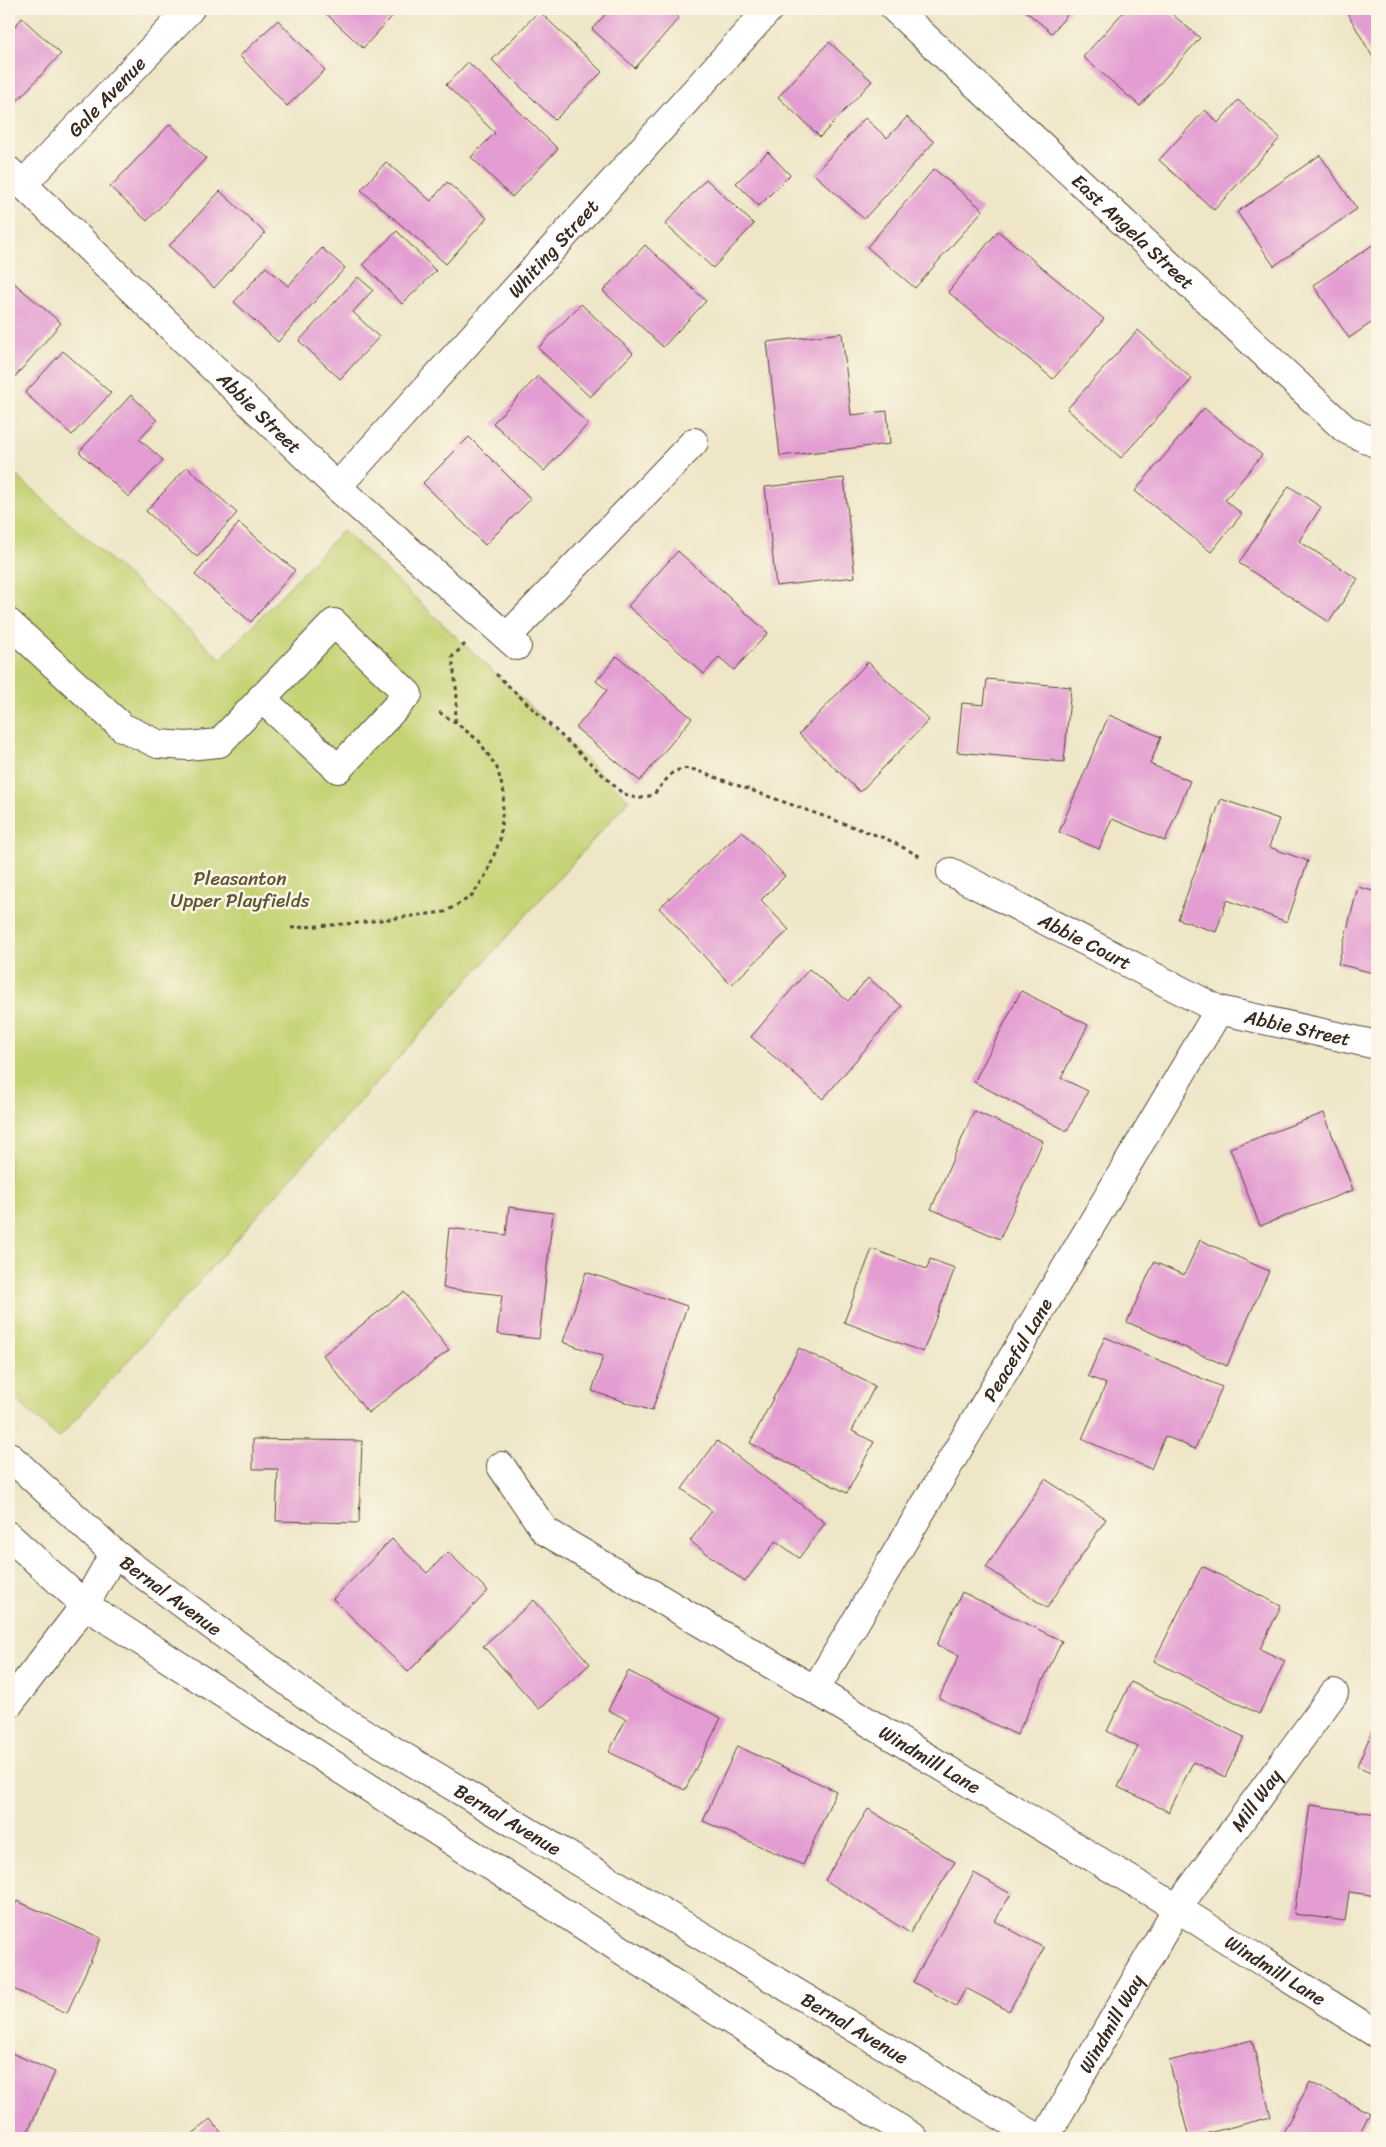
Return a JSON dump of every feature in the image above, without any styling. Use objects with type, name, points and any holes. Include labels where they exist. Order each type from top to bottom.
[{"type":"street","name":"Gale Avenue","points":[[16,178],[190,9]]},
{"type":"street","name":"Whiting Street","points":[[337,487],[769,9]]},
{"type":"street","name":"East Angela Street","points":[[895,9],[1345,429],[1377,444]]},
{"type":"street","name":"Abbie Street","points":[[16,178],[337,487],[504,634]]},
{"type":"street","points":[[504,634],[694,442]]},
{"type":"street","points":[[9,624],[122,727],[158,744],[187,746],[218,743],[334,623],[408,694],[338,769],[262,698]]},
{"type":"street","name":"Abbie Court","points":[[951,872],[1219,1010]]},
{"type":"street","name":"Abbie Street","points":[[1219,1010],[1377,1045]]},
{"type":"street","name":"Peaceful Lane","points":[[815,1690],[1219,1010]]},
{"type":"street","name":"Bernal Avenue","points":[[9,1456],[114,1553],[326,1710],[1038,2138]]},
{"type":"street","name":"Windmill Lane","points":[[501,1466],[545,1531],[815,1690],[1177,1908],[1377,2034]]},
{"type":"street","points":[[9,1536],[84,1605],[914,2138]]},
{"type":"street","points":[[9,1704],[84,1605],[114,1553]]},
{"type":"street","name":"Mill Way","points":[[1177,1908],[1334,1694]]},
{"type":"street","name":"Windmill Way","points":[[1045,2138],[1177,1908]]},
{"type":"path","points":[[455,722],[457,694],[452,657],[464,645],[504,634]]},
{"type":"path","points":[[464,645],[472,651]]},
{"type":"path","points":[[493,672],[622,793],[638,799],[653,795],[672,773],[683,768],[695,770],[886,839],[951,872]]},
{"type":"path","points":[[291,928],[357,923],[445,912],[472,896],[487,873],[500,840],[504,794],[497,768],[479,741],[455,722],[408,694]]},
{"type":"green space","name":"Pleasanton Upper Playfields","points":[[9,469],[221,659],[343,530],[629,800],[59,1438],[9,1393]]},
{"type":"building","points":[[321,9],[399,9],[363,48]]},
{"type":"building","points":[[610,9],[669,9],[679,18],[635,68],[592,29]]},
{"type":"building","points":[[1023,9],[1072,9],[1052,33]]},
{"type":"building","points":[[1126,9],[1166,9],[1200,38],[1140,106],[1083,57]]},
{"type":"building","points":[[1345,9],[1377,9],[1377,59],[1375,61]]},
{"type":"building","points":[[539,11],[602,72],[555,120],[492,60]]},
{"type":"building","points":[[22,18],[61,54],[16,102],[9,95],[9,33]]},
{"type":"building","points":[[278,20],[325,70],[287,106],[240,56]]},
{"type":"building","points":[[829,42],[872,81],[820,137],[778,97]]},
{"type":"building","points":[[468,62],[558,149],[512,197],[471,157],[495,133],[446,85]]},
{"type":"building","points":[[1238,100],[1280,138],[1214,210],[1159,160],[1205,110],[1218,123]]},
{"type":"building","points":[[907,117],[934,142],[864,219],[814,174],[865,118],[887,138]]},
{"type":"building","points":[[170,124],[206,158],[147,221],[110,187]]},
{"type":"building","points":[[768,152],[790,175],[759,206],[736,183]]},
{"type":"building","points":[[1320,155],[1357,209],[1274,266],[1237,212]]},
{"type":"building","points":[[386,162],[431,201],[447,182],[487,218],[446,264],[361,190]]},
{"type":"building","points":[[934,169],[983,210],[915,288],[867,247]]},
{"type":"building","points":[[706,179],[754,224],[713,268],[665,224]]},
{"type":"building","points":[[220,191],[265,233],[214,288],[169,246]]},
{"type":"building","points":[[397,231],[436,271],[402,304],[363,264]]},
{"type":"building","points":[[998,231],[1104,319],[1053,379],[948,292]]},
{"type":"building","points":[[1377,242],[1377,319],[1349,338],[1313,285]]},
{"type":"building","points":[[645,245],[706,301],[663,347],[603,291]]},
{"type":"building","points":[[322,248],[345,268],[278,342],[234,302],[266,267],[288,286]]},
{"type":"building","points":[[358,277],[373,290],[353,312],[379,337],[340,379],[299,341]]},
{"type":"building","points":[[14,283],[61,323],[9,384],[9,289]]},
{"type":"building","points":[[581,304],[633,353],[590,397],[538,348]]},
{"type":"building","points":[[1138,330],[1192,379],[1121,458],[1067,409]]},
{"type":"building","points":[[842,333],[851,415],[887,411],[890,444],[780,456],[767,342]]},
{"type":"building","points":[[63,351],[111,393],[72,435],[25,393]]},
{"type":"building","points":[[538,376],[588,424],[544,471],[493,423]]},
{"type":"building","points":[[131,395],[157,420],[139,439],[163,460],[129,497],[79,452]]},
{"type":"building","points":[[1204,408],[1262,455],[1225,500],[1242,514],[1211,552],[1135,491]]},
{"type":"building","points":[[469,437],[531,499],[485,545],[423,483]]},
{"type":"building","points":[[187,467],[237,513],[197,557],[146,511]]},
{"type":"building","points":[[844,478],[855,577],[776,586],[765,487]]},
{"type":"building","points":[[1289,486],[1321,507],[1299,541],[1358,579],[1329,622],[1239,563]]},
{"type":"building","points":[[239,523],[295,570],[251,622],[195,575]]},
{"type":"building","points":[[678,551],[768,633],[734,670],[719,657],[704,674],[628,606]]},
{"type":"building","points":[[617,656],[692,718],[640,781],[576,728],[607,690],[596,681]]},
{"type":"building","points":[[868,662],[929,720],[860,792],[799,734]]},
{"type":"building","points":[[987,679],[1071,687],[1064,762],[957,752],[962,703],[984,705]]},
{"type":"building","points":[[1109,715],[1161,737],[1150,764],[1190,781],[1165,841],[1112,819],[1099,849],[1059,832]]},
{"type":"building","points":[[1221,799],[1279,819],[1269,847],[1308,861],[1287,922],[1227,900],[1216,932],[1178,919]]},
{"type":"building","points":[[742,831],[785,876],[761,900],[789,930],[731,985],[659,908]]},
{"type":"building","points":[[1358,887],[1377,892],[1377,974],[1338,964]]},
{"type":"building","points":[[809,969],[848,1001],[868,978],[902,1006],[823,1099],[751,1037]]},
{"type":"building","points":[[1021,991],[1088,1025],[1061,1078],[1088,1091],[1067,1131],[974,1082]]},
{"type":"building","points":[[974,1111],[1043,1141],[1000,1239],[931,1209]]},
{"type":"building","points":[[1324,1113],[1353,1190],[1260,1226],[1230,1148]]},
{"type":"building","points":[[509,1207],[553,1213],[539,1339],[497,1334],[502,1295],[443,1288],[449,1228],[506,1235]]},
{"type":"building","points":[[1200,1240],[1269,1271],[1227,1366],[1127,1322],[1154,1262],[1184,1275]]},
{"type":"building","points":[[872,1249],[927,1269],[930,1259],[955,1268],[923,1352],[844,1322]]},
{"type":"building","points":[[586,1272],[687,1306],[652,1411],[592,1391],[603,1356],[563,1342]]},
{"type":"building","points":[[404,1292],[449,1350],[368,1413],[323,1355]]},
{"type":"building","points":[[1105,1337],[1222,1387],[1195,1449],[1165,1436],[1151,1469],[1082,1439],[1106,1384],[1088,1376]]},
{"type":"building","points":[[799,1348],[875,1386],[852,1431],[874,1442],[847,1493],[750,1443]]},
{"type":"building","points":[[253,1439],[362,1441],[359,1523],[276,1521],[278,1469],[253,1469]]},
{"type":"building","points":[[717,1441],[825,1523],[799,1558],[776,1541],[745,1582],[690,1541],[712,1511],[682,1489]]},
{"type":"building","points":[[1045,1479],[1106,1519],[1047,1608],[986,1567]]},
{"type":"building","points":[[392,1539],[427,1573],[448,1552],[488,1591],[408,1672],[333,1599]]},
{"type":"building","points":[[1202,1566],[1281,1606],[1260,1649],[1285,1661],[1259,1714],[1154,1661]]},
{"type":"building","points":[[962,1592],[1062,1641],[1017,1735],[939,1698],[959,1656],[937,1645]]},
{"type":"building","points":[[534,1600],[590,1664],[539,1709],[483,1646]]},
{"type":"building","points":[[628,1671],[721,1718],[685,1790],[609,1752],[626,1719],[608,1710]]},
{"type":"building","points":[[1131,1682],[1244,1737],[1225,1777],[1193,1762],[1169,1812],[1118,1787],[1138,1747],[1107,1731]]},
{"type":"building","points":[[1377,1720],[1377,1775],[1357,1766]]},
{"type":"building","points":[[737,1746],[836,1791],[803,1865],[703,1821]]},
{"type":"building","points":[[1310,1805],[1377,1814],[1377,1896],[1349,1892],[1345,1921],[1294,1914]]},
{"type":"building","points":[[868,1809],[955,1862],[910,1933],[825,1880]]},
{"type":"building","points":[[974,1873],[1011,1894],[995,1921],[1044,1948],[1009,2011],[966,1988],[956,2006],[913,1982]]},
{"type":"building","points":[[17,1901],[101,1938],[67,2013],[9,1987],[9,1920]]},
{"type":"building","points":[[1252,2040],[1271,2117],[1189,2138],[1169,2061]]},
{"type":"building","points":[[9,2052],[55,2072],[25,2138],[9,2138]]},
{"type":"building","points":[[1310,2082],[1370,2113],[1358,2136],[1362,2138],[1280,2138]]},
{"type":"building","points":[[210,2119],[226,2138],[188,2138]]}]
